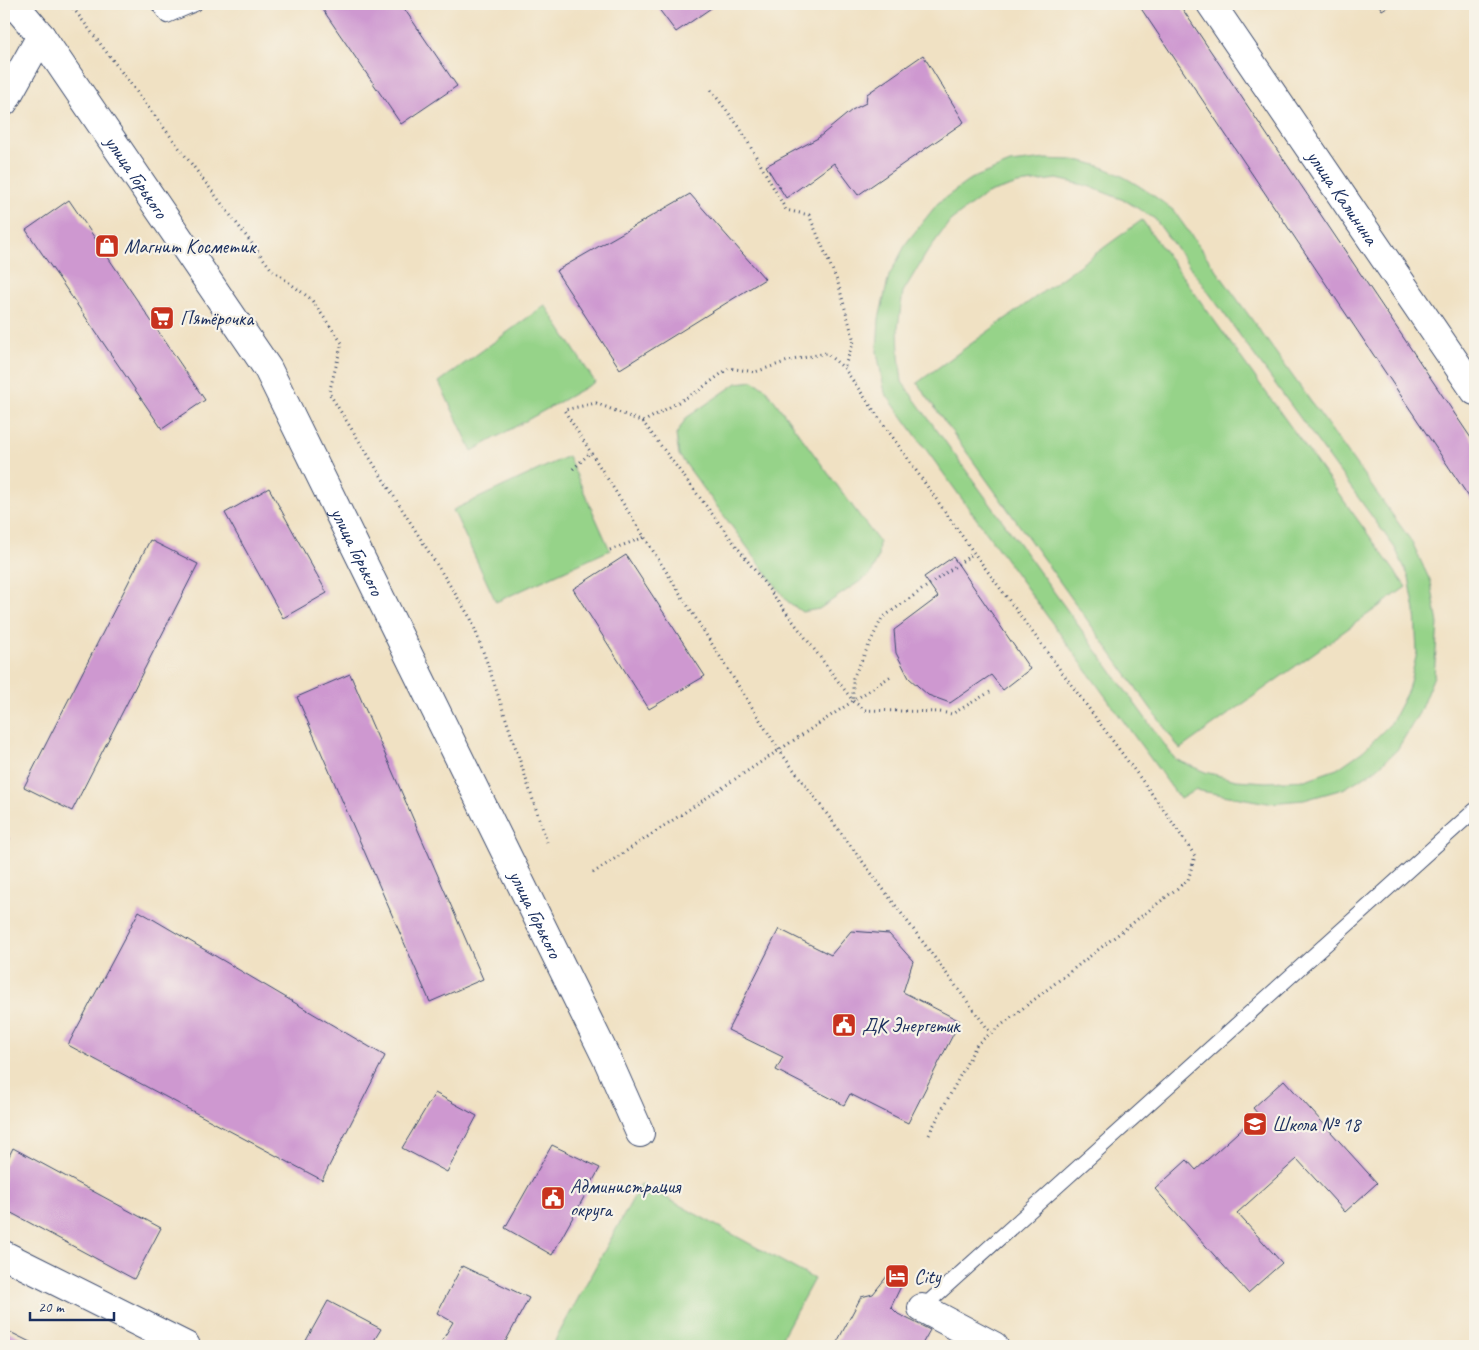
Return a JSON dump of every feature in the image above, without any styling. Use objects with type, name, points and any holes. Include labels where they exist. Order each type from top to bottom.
[{"type":"street","name":"улица Горького","points":[[14,4],[41,36],[268,369],[604,1052],[640,1133]]},
{"type":"street","name":"улица Калинина","points":[[1211,4],[1475,390]]},
{"type":"street","points":[[4,102],[41,36]]},
{"type":"street","points":[[4,1255],[186,1346]]},
{"type":"street","points":[[922,1308],[994,1346]]},
{"type":"lane","points":[[158,4],[167,16],[195,4]]},
{"type":"lane","points":[[922,1308],[1475,810]]},
{"type":"path","points":[[70,4],[272,270],[312,299],[342,343],[329,393],[471,619],[547,842]]},
{"type":"path","points":[[711,90],[740,128],[786,210],[809,216],[838,284],[854,341],[844,368]]},
{"type":"path","points":[[643,422],[698,391],[729,368],[755,372],[788,361],[826,353],[844,368],[974,553],[1195,856],[1188,880],[977,1044],[929,1134]]},
{"type":"path","points":[[990,692],[952,714],[865,710],[853,701],[643,422],[596,403],[564,410],[779,750],[991,1033]]},
{"type":"path","points":[[573,469],[591,452]]},
{"type":"path","points":[[610,550],[645,537]]},
{"type":"path","points":[[853,701],[853,678],[882,618],[974,553]]},
{"type":"path","points":[[593,873],[891,676]]},
{"type":"green space","points":[[1046,159],[1077,160],[1094,164],[1130,180],[1173,210],[1412,542],[1431,583],[1438,624],[1434,676],[1419,713],[1397,750],[1374,771],[1343,789],[1304,800],[1268,803],[1195,790],[1180,799],[885,393],[877,352],[879,319],[889,276],[907,242],[938,203],[971,179],[1010,163]],"holes":[[[1057,179],[1088,186],[1126,201],[1155,219],[1395,548],[1409,577],[1415,611],[1417,653],[1408,690],[1391,723],[1363,751],[1337,769],[1305,780],[1266,782],[1236,780],[1205,772],[1175,759],[902,382],[898,327],[903,292],[926,254],[950,221],[986,194],[1018,184]]]},
{"type":"green space","points":[[1142,220],[1406,587],[1180,749],[917,383]]},
{"type":"green space","points":[[545,305],[595,382],[472,451],[439,382]]},
{"type":"green space","points":[[753,381],[765,388],[879,542],[878,557],[871,574],[819,609],[802,612],[787,601],[679,455],[676,435],[686,418],[737,383]]},
{"type":"green space","points":[[568,456],[610,550],[496,602],[453,510]]},
{"type":"green space","points":[[641,1184],[814,1279],[777,1346],[552,1346]]},
{"type":"building","points":[[319,4],[401,4],[457,86],[401,124]]},
{"type":"building","points":[[655,4],[717,4],[676,32]]},
{"type":"building","points":[[1138,4],[1179,4],[1475,444],[1475,506]]},
{"type":"building","points":[[1378,4],[1392,4],[1382,10]]},
{"type":"building","points":[[923,55],[964,122],[858,195],[834,163],[786,198],[766,166],[818,138],[852,110],[866,103],[867,94]]},
{"type":"building","points":[[690,194],[765,279],[620,369],[556,271]]},
{"type":"building","points":[[69,200],[205,400],[162,429],[26,230]]},
{"type":"building","points":[[269,488],[327,593],[283,618],[225,513]]},
{"type":"building","points":[[150,540],[198,564],[72,811],[24,787]]},
{"type":"building","points":[[626,555],[705,676],[649,709],[573,589]]},
{"type":"building","points":[[953,557],[1030,669],[1003,690],[991,675],[950,703],[928,695],[909,678],[896,653],[894,630],[938,597],[924,577]]},
{"type":"building","points":[[350,674],[483,979],[430,1002],[297,697]]},
{"type":"building","points":[[4,835],[10,838],[4,849]]},
{"type":"building","points":[[139,911],[385,1056],[322,1180],[68,1045]]},
{"type":"building","name":"ДК Энергетик","points":[[779,929],[831,955],[851,931],[889,934],[913,961],[903,992],[960,1021],[908,1123],[850,1094],[844,1105],[776,1070],[783,1057],[728,1030]]},
{"type":"building","points":[[1284,1080],[1377,1183],[1345,1212],[1297,1159],[1237,1213],[1282,1263],[1248,1293],[1155,1189],[1187,1160],[1196,1170],[1258,1114],[1253,1108]]},
{"type":"building","points":[[435,1093],[477,1116],[447,1172],[402,1148]]},
{"type":"building","name":"Администрация округа","points":[[552,1145],[600,1168],[552,1255],[505,1228]]},
{"type":"building","points":[[13,1148],[161,1228],[134,1279],[4,1209],[4,1166]]},
{"type":"building","points":[[462,1266],[529,1298],[503,1346],[439,1346],[453,1322],[437,1313]]},
{"type":"building","points":[[888,1275],[902,1284],[891,1307],[898,1314],[930,1330],[921,1346],[835,1346],[861,1297],[873,1294]]},
{"type":"building","points":[[328,1301],[381,1329],[373,1342],[382,1346],[303,1346]]},
{"type":"building","points":[[4,1329],[38,1346],[4,1346]]},
{"type":"place","name":"Магнит Косметик","points":[[107,246]]},
{"type":"place","name":"Пятёрочка","points":[[162,318]]},
{"type":"place","name":"ДК Энергетик","points":[[844,1025]]},
{"type":"place","name":"Школа № 18","points":[[1255,1124]]},
{"type":"place","name":"Администрация округа","points":[[553,1198]]},
{"type":"place","name":"City","points":[[897,1276]]}]
